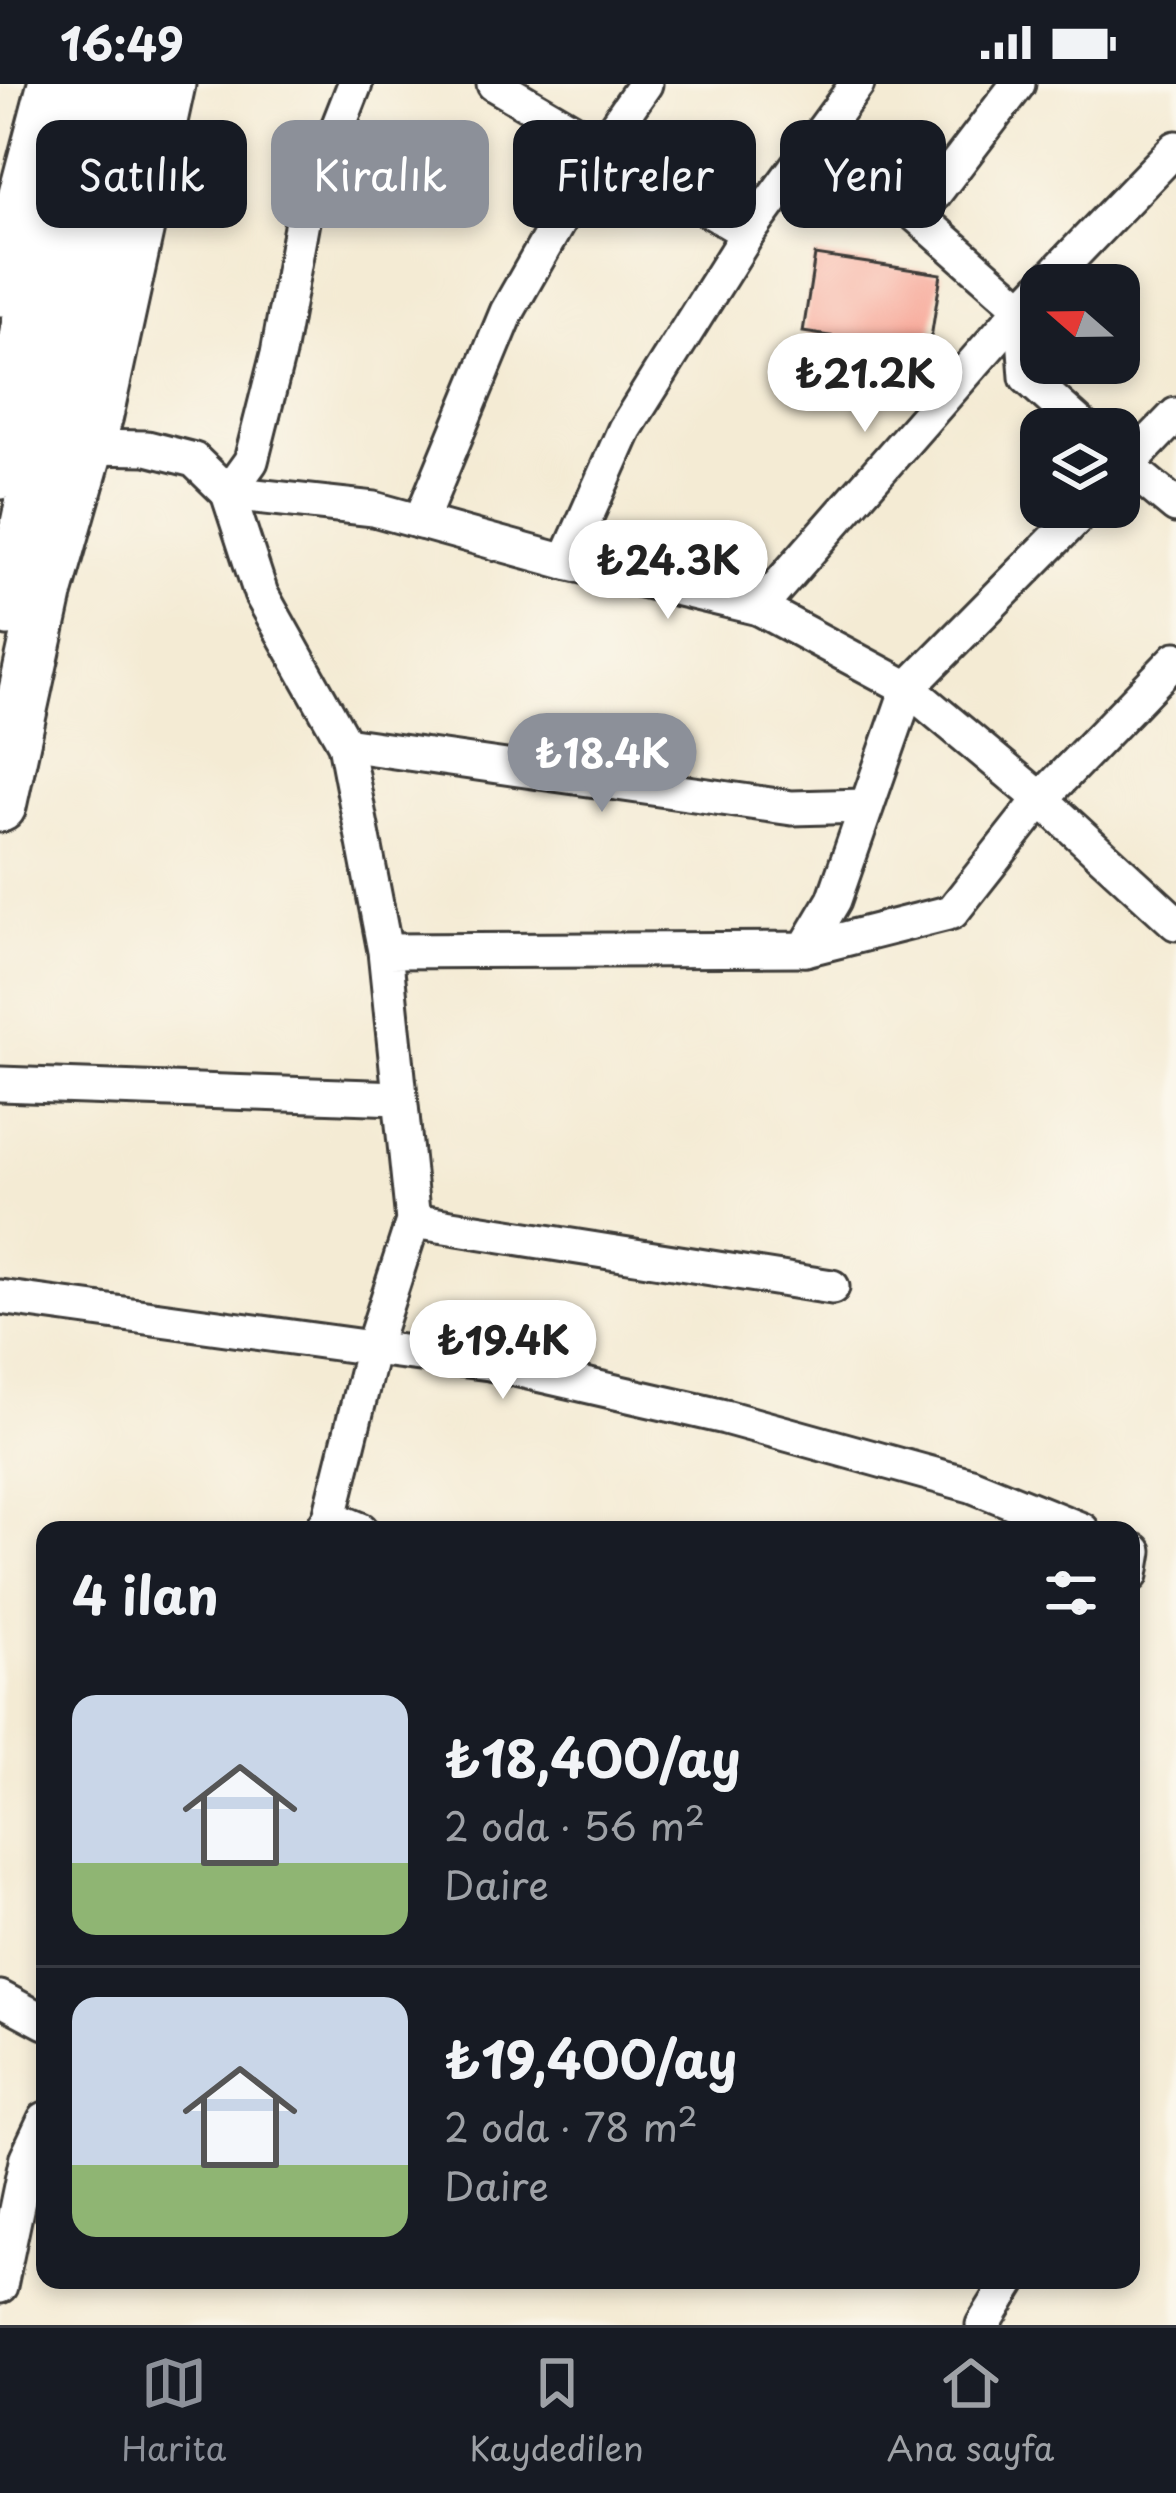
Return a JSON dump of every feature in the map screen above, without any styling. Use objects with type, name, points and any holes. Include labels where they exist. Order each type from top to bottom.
[{"type":"main road","points":[[0,290],[54,84]]},
{"type":"main road","points":[[0,473],[28,322],[93,84]]},
{"type":"main road","points":[[0,652],[41,457],[134,84]]},
{"type":"main road","points":[[0,806],[47,590],[88,447],[169,84]]},
{"type":"street","points":[[228,493],[251,461],[278,354],[303,216],[355,84]]},
{"type":"street","points":[[494,84],[555,120]]},
{"type":"street","points":[[620,120],[645,84]]},
{"type":"street","points":[[831,120],[857,84]]},
{"type":"street","points":[[946,178],[1018,84]]},
{"type":"street","points":[[1065,264],[1176,148]]},
{"type":"street","points":[[566,562],[626,429],[780,189]]},
{"type":"street","points":[[420,522],[507,313],[555,228]]},
{"type":"street","points":[[739,228],[748,233]]},
{"type":"street","points":[[937,228],[1020,283]]},
{"type":"street","points":[[759,608],[1020,312]]},
{"type":"street","points":[[1036,384],[1061,408]]},
{"type":"street","points":[[1140,449],[1176,415]]},
{"type":"street","points":[[88,447],[148,448],[194,460],[228,493],[261,594],[344,744],[386,950],[413,1221],[371,1348],[339,1521]]},
{"type":"street","points":[[1140,479],[1176,506]]},
{"type":"street","points":[[228,493],[374,508],[566,562],[759,608],[908,688],[1041,799],[1176,922]]},
{"type":"street","points":[[805,949],[834,900],[908,688],[1066,528]]},
{"type":"street","points":[[386,950],[805,949],[952,912],[1041,799],[1176,658]]},
{"type":"street","points":[[344,744],[792,808],[865,806]]},
{"type":"street","points":[[0,1084],[400,1098]]},
{"type":"street","points":[[413,1221],[832,1287]]},
{"type":"street","points":[[0,1297],[489,1363],[724,1417],[970,1486],[1059,1521]]},
{"type":"street","points":[[0,1998],[36,2017]]},
{"type":"street","points":[[0,2286],[9,2197],[36,2138]]},
{"type":"street","points":[[983,2325],[1005,2289]]},
{"type":"building","points":[[815,255],[941,274],[929,351],[803,332]]}]
